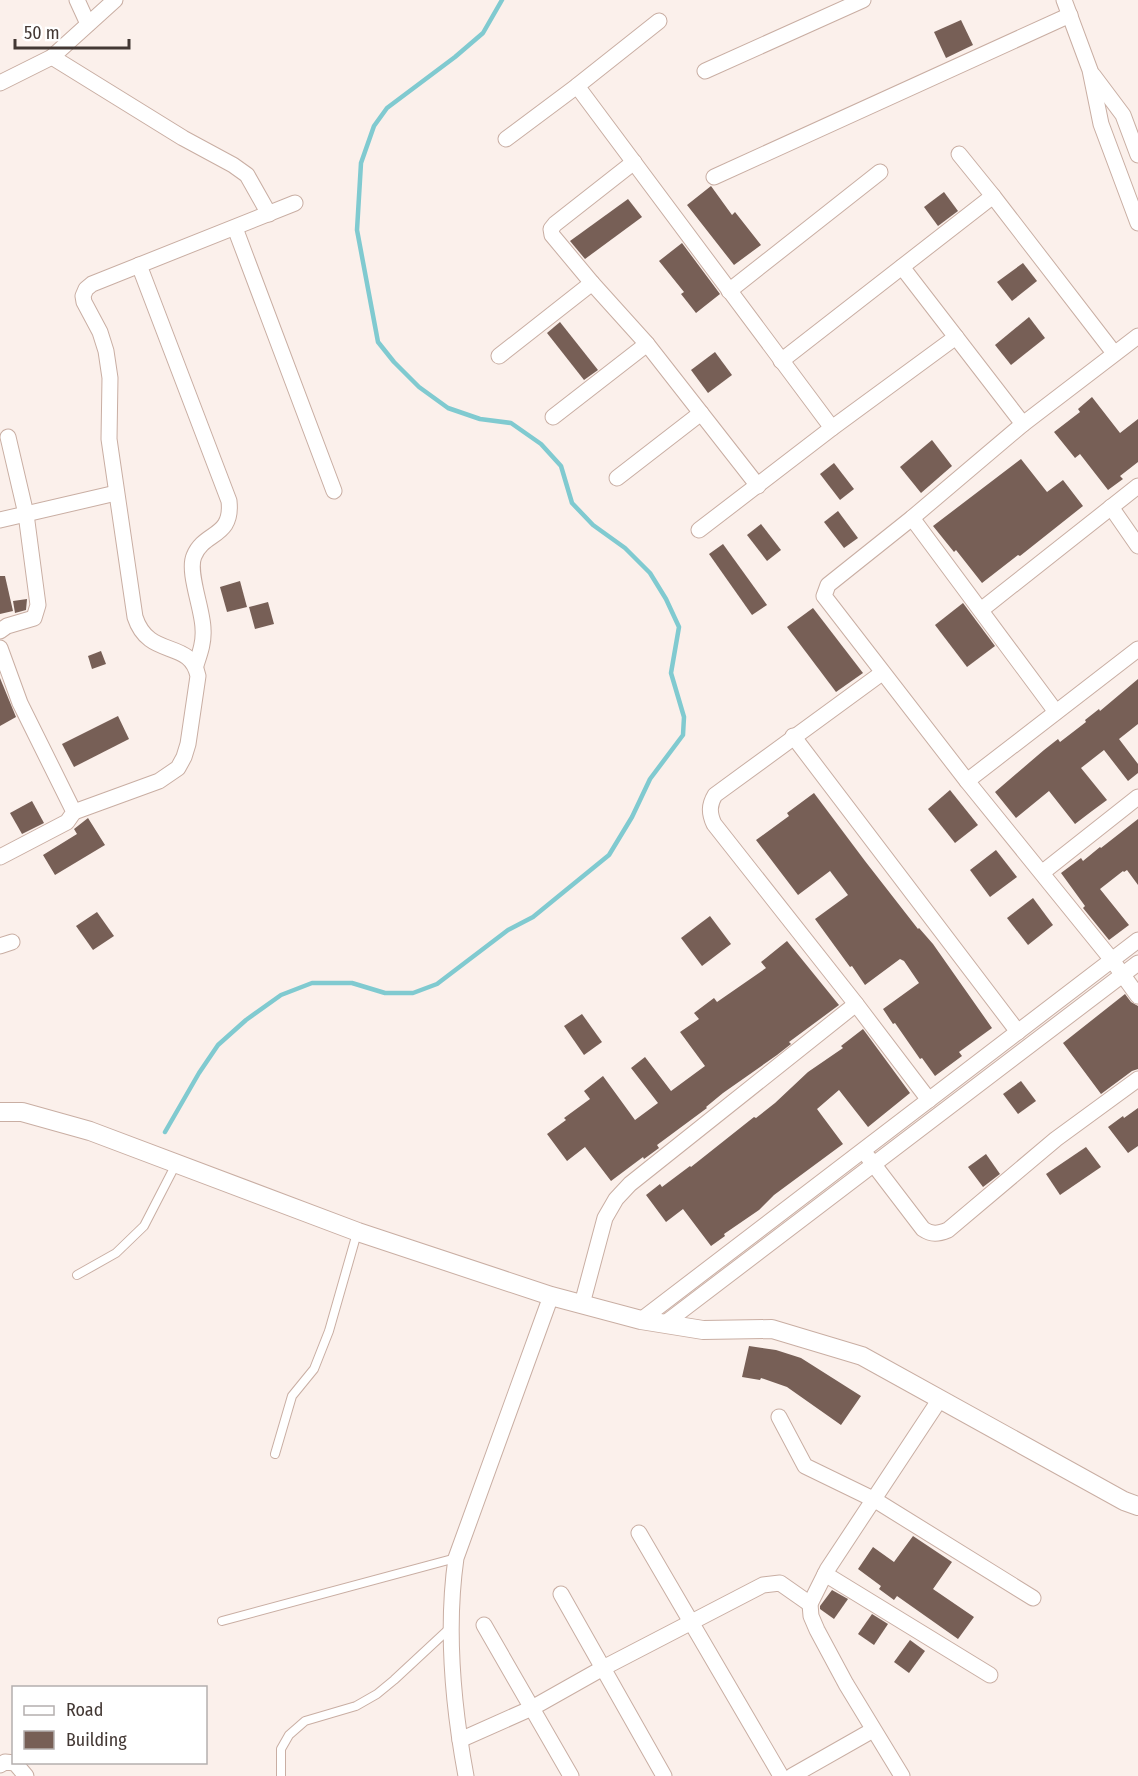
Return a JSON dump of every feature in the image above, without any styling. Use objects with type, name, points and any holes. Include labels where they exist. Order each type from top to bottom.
[{"type":"street","points":[[77,0],[88,24]]},
{"type":"street","points":[[0,83],[52,57],[115,0]]},
{"type":"street","points":[[705,71],[863,0]]},
{"type":"street","points":[[1064,0],[1090,70],[1101,124],[1138,223]]},
{"type":"street","points":[[714,177],[1070,15]]},
{"type":"street","points":[[506,140],[660,21]]},
{"type":"street","points":[[52,57],[183,138],[234,165],[247,175],[269,214]]},
{"type":"street","points":[[1090,70],[1123,115],[1138,154],[1115,161]]},
{"type":"street","points":[[577,86],[832,428]]},
{"type":"street","points":[[959,154],[1114,353]]},
{"type":"street","points":[[634,162],[555,224],[551,229],[552,235],[647,344],[758,486]]},
{"type":"street","points":[[729,291],[880,172]]},
{"type":"street","points":[[781,361],[993,196]]},
{"type":"street","points":[[196,665],[186,655],[152,642],[139,628],[135,618],[109,439],[110,378],[106,351],[83,296],[92,284],[295,203]]},
{"type":"street","points":[[235,228],[334,491]]},
{"type":"street","points":[[0,857],[67,822],[74,812],[159,781],[177,768],[188,744],[198,676],[196,665],[203,644],[204,628],[192,566],[194,556],[200,547],[220,533],[227,524],[231,512],[229,501],[139,265]]},
{"type":"street","points":[[902,267],[1023,424]]},
{"type":"street","points":[[499,356],[592,282]]},
{"type":"street","points":[[1138,336],[1023,424],[912,518],[828,585],[824,596],[882,673],[967,781],[1043,872],[1138,996]]},
{"type":"street","points":[[699,530],[832,428],[957,337]]},
{"type":"street","points":[[553,417],[647,344]]},
{"type":"street","points":[[617,478],[701,413]]},
{"type":"street","points":[[0,631],[7,626],[34,618],[38,611],[26,514],[8,437]]},
{"type":"street","points":[[981,610],[1138,486]]},
{"type":"street","points":[[0,520],[116,493]]},
{"type":"street","points":[[1111,507],[1138,546]]},
{"type":"street","points":[[912,518],[1056,712]]},
{"type":"street","points":[[0,648],[20,703],[74,812]]},
{"type":"street","points":[[967,781],[1138,649]]},
{"type":"street","points":[[882,673],[715,795],[710,803],[710,816],[929,1100]]},
{"type":"street","points":[[793,736],[1018,1032]]},
{"type":"street","points":[[1043,872],[1138,797]]},
{"type":"street","points":[[641,1320],[1138,940]]},
{"type":"street","points":[[664,1324],[1138,963]]},
{"type":"street","points":[[582,1304],[605,1218],[616,1199],[630,1184],[856,1004]]},
{"type":"street","points":[[863,1149],[923,1230],[929,1234],[938,1233],[948,1230],[1056,1139],[1138,1079]]},
{"type":"street","points":[[0,1112],[22,1112],[90,1131],[358,1232],[551,1296],[641,1320],[703,1330],[772,1329],[862,1356],[1124,1501],[1138,1506]]},
{"type":"street","points":[[466,1776],[460,1740],[450,1628],[456,1557],[551,1296]]},
{"type":"street","points":[[902,1776],[873,1730],[817,1630],[811,1616],[810,1604],[825,1574],[940,1399]]},
{"type":"street","points":[[779,1417],[806,1466],[875,1500],[1033,1598]]},
{"type":"street","points":[[639,1533],[781,1776]]},
{"type":"street","points":[[825,1574],[990,1675]]},
{"type":"street","points":[[460,1740],[532,1708],[603,1668],[763,1585],[780,1583],[810,1604]]},
{"type":"street","points":[[561,1594],[664,1776]]},
{"type":"street","points":[[484,1625],[571,1776]]},
{"type":"street","points":[[792,1776],[873,1730]]},
{"type":"street","points":[[16,1764],[26,1776]]},
{"type":"lane","points":[[77,1275],[116,1253],[144,1227],[176,1164]]},
{"type":"lane","points":[[275,1454],[292,1396],[314,1369],[329,1331],[358,1232]]},
{"type":"lane","points":[[222,1621],[456,1557]]},
{"type":"lane","points":[[281,1776],[281,1749],[289,1735],[305,1721],[356,1706],[377,1694],[450,1628]]},
{"type":"building","points":[[961,20],[973,45],[946,58],[934,32]]},
{"type":"building","points":[[711,186],[732,215],[735,212],[761,245],[734,265],[687,205]]},
{"type":"building","points":[[944,192],[958,211],[938,226],[924,207]]},
{"type":"building","points":[[628,199],[642,217],[585,259],[570,241]]},
{"type":"building","points":[[682,243],[720,294],[696,313],[681,294],[684,292],[659,261]]},
{"type":"building","points":[[1023,263],[1037,281],[1012,301],[997,282]]},
{"type":"building","points":[[1029,317],[1045,338],[1011,365],[995,345]]},
{"type":"building","points":[[560,322],[598,370],[584,380],[547,333]]},
{"type":"building","points":[[715,352],[732,375],[708,393],[691,370]]},
{"type":"building","points":[[1092,397],[1120,433],[1138,419],[1138,462],[1120,476],[1123,479],[1108,490],[1080,454],[1075,458],[1054,432],[1080,412],[1078,409]]},
{"type":"building","points":[[932,440],[952,466],[921,493],[900,467]]},
{"type":"building","points":[[1021,459],[1047,492],[1063,480],[1083,506],[982,583],[933,526]]},
{"type":"building","points":[[834,463],[854,489],[840,500],[820,474]]},
{"type":"building","points":[[838,511],[858,538],[844,548],[824,522]]},
{"type":"building","points":[[761,524],[781,550],[767,561],[747,535]]},
{"type":"building","points":[[723,544],[767,605],[752,615],[709,554]]},
{"type":"building","points":[[0,576],[5,576],[13,611],[0,614]]},
{"type":"building","points":[[240,581],[247,607],[227,612],[220,587]]},
{"type":"building","points":[[27,599],[26,610],[15,613],[13,601]]},
{"type":"building","points":[[268,602],[274,624],[255,629],[249,607]]},
{"type":"building","points":[[963,603],[995,646],[967,667],[935,625]]},
{"type":"building","points":[[813,608],[863,673],[836,692],[787,627]]},
{"type":"building","points":[[101,651],[106,664],[92,669],[88,656]]},
{"type":"building","points":[[0,678],[16,717],[0,726]]},
{"type":"building","points":[[1138,679],[1138,724],[1119,739],[1138,764],[1138,773],[1128,781],[1104,750],[1081,768],[1107,800],[1075,824],[1049,791],[1016,818],[995,792],[1044,750],[1058,739],[1060,742]]},
{"type":"building","points":[[118,716],[129,739],[74,767],[62,744]]},
{"type":"building","points":[[950,790],[978,825],[955,843],[928,809]]},
{"type":"building","points":[[814,793],[918,929],[933,944],[992,1028],[959,1052],[962,1056],[935,1076],[883,1009],[919,983],[904,961],[900,959],[865,985],[815,919],[848,895],[830,871],[798,895],[756,840],[789,816],[787,813]]},
{"type":"building","points":[[32,801],[44,823],[22,834],[10,813]]},
{"type":"building","points":[[88,818],[105,845],[55,875],[43,855],[77,834],[74,829]]},
{"type":"building","points":[[1138,819],[1138,885],[1127,870],[1100,889],[1129,925],[1109,940],[1083,908],[1085,906],[1061,873],[1081,858],[1083,861]]},
{"type":"building","points":[[996,850],[1017,877],[990,897],[970,870]]},
{"type":"building","points":[[1033,898],[1053,925],[1028,945],[1007,918]]},
{"type":"building","points":[[97,912],[114,936],[93,950],[76,926]]},
{"type":"building","points":[[710,916],[731,944],[702,966],[681,938]]},
{"type":"building","points":[[787,941],[839,1005],[789,1042],[791,1044],[777,1055],[723,1093],[707,1108],[657,1145],[659,1148],[611,1181],[585,1147],[567,1161],[547,1134],[590,1099],[584,1091],[603,1076],[635,1120],[658,1103],[631,1068],[645,1057],[671,1091],[705,1066],[680,1032],[699,1019],[694,1013],[714,998],[717,1002],[766,968],[761,962]]},
{"type":"building","points":[[1125,994],[1131,1002],[1138,1006],[1138,1069],[1101,1094],[1063,1043]]},
{"type":"building","points":[[582,1014],[602,1042],[584,1055],[564,1026]]},
{"type":"building","points":[[863,1029],[910,1093],[868,1127],[839,1090],[817,1109],[843,1144],[774,1195],[759,1210],[711,1246],[683,1209],[666,1222],[646,1195],[660,1184],[662,1187],[691,1167],[754,1117],[756,1118],[808,1072],[843,1048],[841,1046]]},
{"type":"building","points":[[1021,1081],[1036,1101],[1018,1114],[1003,1094]]},
{"type":"building","points":[[1138,1108],[1138,1146],[1128,1153],[1108,1127]]},
{"type":"building","points":[[1086,1147],[1101,1167],[1060,1195],[1046,1174]]},
{"type":"building","points":[[986,1154],[1000,1174],[983,1187],[968,1167]]},
{"type":"building","points":[[749,1346],[776,1350],[801,1358],[861,1396],[841,1425],[787,1387],[761,1378],[760,1380],[742,1377]]},
{"type":"building","points":[[913,1536],[952,1562],[933,1589],[974,1617],[958,1639],[897,1596],[894,1600],[879,1589],[881,1586],[858,1569],[873,1547],[894,1562]]},
{"type":"building","points":[[832,1590],[848,1599],[834,1619],[820,1609]]},
{"type":"building","points":[[872,1614],[888,1624],[874,1645],[858,1634]]},
{"type":"building","points":[[910,1640],[925,1651],[909,1673],[894,1662]]},
{"type":"waterway","points":[[165,1132],[218,1045],[246,1020],[281,995],[312,983],[352,983],[385,993],[413,993],[437,984],[508,930],[533,917],[609,855],[632,817],[650,779],[683,735],[684,717],[671,673],[679,627],[650,573],[625,548],[593,525],[572,503],[561,466],[541,444],[511,423],[480,419],[448,408],[419,387],[378,342],[357,230],[361,163],[374,126],[387,108],[483,33],[502,0]]}]
